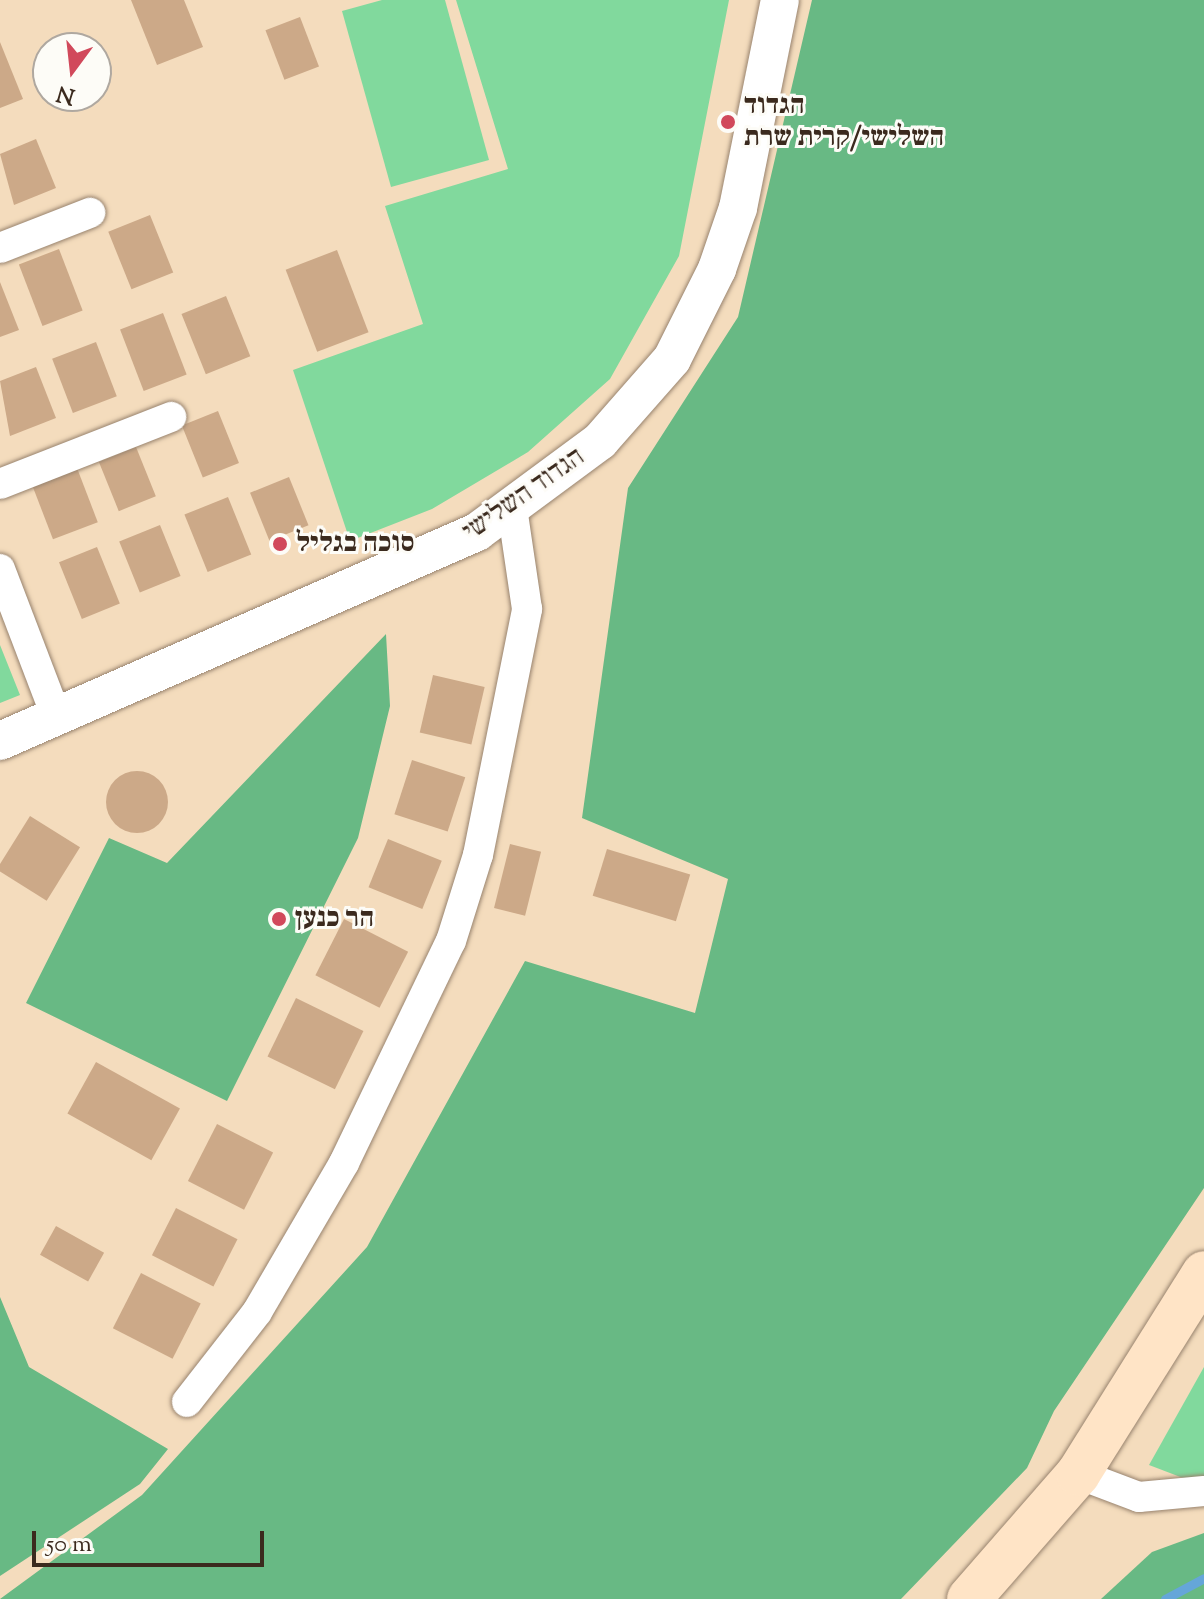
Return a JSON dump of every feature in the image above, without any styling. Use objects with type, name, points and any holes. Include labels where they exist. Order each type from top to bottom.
[{"type":"main road","points":[[969,1599],[1078,1474],[1204,1273]]},
{"type":"street","name":"הגדוד השלישי","points":[[0,741],[399,570],[512,507],[633,409],[696,318],[738,208],[780,0]]},
{"type":"street","points":[[0,248],[90,213]]},
{"type":"street","points":[[0,484],[171,417]]},
{"type":"street","points":[[187,1402],[257,1312],[328,1190],[414,1031],[451,941],[478,855],[527,609],[512,507]]},
{"type":"street","points":[[0,569],[56,716]]},
{"type":"street","points":[[1078,1474],[1139,1497],[1204,1491]]},
{"type":"green space","points":[[382,0],[445,0],[489,160],[391,187],[342,11]]},
{"type":"green space","points":[[456,0],[729,0],[679,256],[610,379],[528,452],[432,509],[350,541],[293,370],[423,324],[385,206],[508,169]]},
{"type":"green space","points":[[812,0],[1204,0],[1204,1188],[1054,1411],[1027,1468],[901,1599],[0,1599],[142,1495],[367,1247],[525,961],[695,1013],[728,879],[582,818],[628,488],[738,317]]},
{"type":"green space","points":[[386,634],[390,706],[358,838],[227,1101],[26,1003],[109,838],[167,863]]},
{"type":"green space","points":[[0,645],[20,695],[0,703]]},
{"type":"green space","points":[[0,1297],[29,1367],[168,1449],[140,1484],[0,1576]]},
{"type":"green space","points":[[1204,1367],[1204,1486],[1149,1465]]},
{"type":"green space","points":[[1204,1533],[1204,1599],[1101,1599],[1152,1552]]},
{"type":"building","points":[[131,0],[184,0],[203,47],[157,65]]},
{"type":"building","points":[[300,17],[319,66],[284,80],[265,30]]},
{"type":"building","points":[[0,42],[23,99],[0,108]]},
{"type":"building","points":[[36,139],[56,188],[14,205],[0,154]]},
{"type":"building","points":[[150,215],[173,272],[132,289],[108,232]]},
{"type":"building","points":[[59,249],[83,311],[43,326],[19,264]]},
{"type":"building","points":[[337,250],[369,332],[317,352],[286,270]]},
{"type":"building","points":[[0,282],[19,330],[0,337]]},
{"type":"building","points":[[226,296],[250,356],[206,374],[181,314]]},
{"type":"building","points":[[163,313],[187,375],[144,391],[120,329]]},
{"type":"building","points":[[96,342],[117,396],[73,413],[52,359]]},
{"type":"building","points":[[36,367],[56,418],[10,436],[0,381]]},
{"type":"building","points":[[218,411],[239,463],[203,478],[182,426]]},
{"type":"building","points":[[136,447],[156,496],[119,511],[99,462]]},
{"type":"building","points":[[77,468],[98,522],[53,539],[32,485]]},
{"type":"building","points":[[289,477],[308,525],[270,541],[250,493]]},
{"type":"building","points":[[228,497],[251,554],[208,572],[184,515]]},
{"type":"building","points":[[160,525],[181,576],[140,592],[119,541]]},
{"type":"building","points":[[97,547],[120,604],[82,619],[59,562]]},
{"type":"building","points":[[433,675],[485,687],[471,744],[420,732]]},
{"type":"building","points":[[412,760],[465,777],[448,832],[394,814]]},
{"type":"building","points":[[137,771],[159,780],[168,802],[159,824],[137,833],[115,824],[106,802],[115,780]]},
{"type":"building","points":[[30,816],[80,847],[47,901],[0,872],[0,864]]},
{"type":"building","points":[[388,839],[442,861],[422,909],[369,887]]},
{"type":"building","points":[[510,844],[541,852],[525,916],[494,908]]},
{"type":"building","points":[[607,849],[690,874],[676,921],[593,896]]},
{"type":"building","points":[[344,919],[408,952],[380,1008],[315,975]]},
{"type":"building","points":[[296,998],[363,1031],[335,1089],[268,1056]]},
{"type":"building","points":[[96,1062],[180,1109],[151,1160],[67,1114]]},
{"type":"building","points":[[217,1124],[273,1153],[244,1210],[188,1181]]},
{"type":"building","points":[[176,1208],[237,1239],[213,1287],[152,1255]]},
{"type":"building","points":[[56,1226],[104,1253],[88,1282],[40,1255]]},
{"type":"building","points":[[141,1273],[201,1303],[173,1359],[113,1328]]},
{"type":"waterway","points":[[1165,1599],[1204,1578]]},
{"type":"place","name":"הגדוד השלישי/קרית שרת","points":[[728,122]]},
{"type":"place","name":"סוכה בגליל","points":[[280,544]]},
{"type":"place","name":"הר כנען","points":[[279,919]]}]
